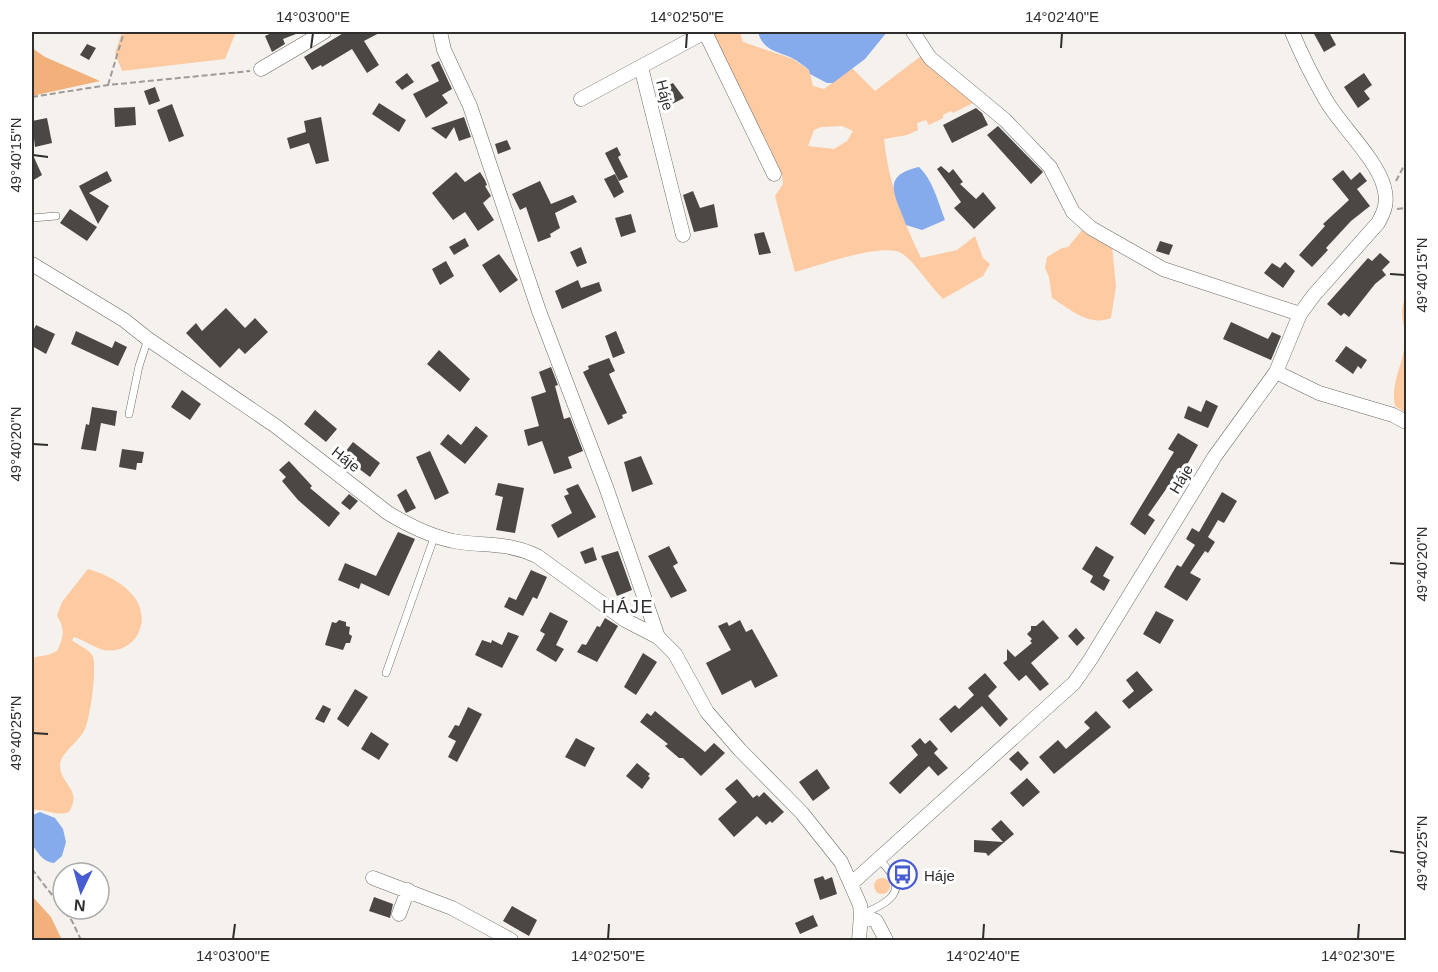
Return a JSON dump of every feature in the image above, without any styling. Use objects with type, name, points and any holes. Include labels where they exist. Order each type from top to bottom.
[{"type":"street","points":[[261,69],[324,32]]},
{"type":"street","name":"Háje","points":[[440,32],[444,50],[470,106],[539,311],[606,487],[658,637]]},
{"type":"street","name":"Háje","points":[[581,99],[705,32],[774,174]]},
{"type":"street","points":[[913,32],[930,58],[1005,120],[1050,167],[1073,212],[1091,228],[1163,269],[1300,314]]},
{"type":"street","name":"Háje","points":[[852,883],[1074,683],[1215,456],[1276,372],[1300,314],[1378,223],[1385,210],[1384,186],[1378,172],[1328,103],[1292,32]]},
{"type":"street","name":"Háje","points":[[640,67],[683,235]]},
{"type":"street","name":"Háje","points":[[32,264],[124,320],[148,339],[278,427],[388,513],[408,525],[454,541],[511,546],[524,550],[537,556],[625,620],[658,637],[675,654],[707,712],[740,750],[802,813],[841,862],[858,899],[861,915],[859,940]]},
{"type":"street","points":[[1276,372],[1319,393],[1394,415],[1407,422]]},
{"type":"street","points":[[373,878],[452,908],[511,940]]},
{"type":"street","points":[[399,914],[408,890]]},
{"type":"street","points":[[861,915],[876,921],[886,940]]},
{"type":"lane","points":[[32,218],[56,216]]},
{"type":"lane","points":[[129,414],[139,366],[148,339]]},
{"type":"lane","points":[[386,674],[435,535]]},
{"type":"lane","points":[[861,915],[890,900],[894,894],[896,886],[894,877],[878,858]]},
{"type":"path","points":[[108,85],[124,32]]},
{"type":"path","points":[[32,98],[108,85],[261,69]]},
{"type":"path","points":[[32,869],[72,921],[81,940]]},
{"type":"shaded area","points":[[122,32],[236,32],[225,59],[122,71],[115,53]]},
{"type":"shaded area","points":[[709,32],[740,32],[743,42],[793,59],[809,70],[813,86],[824,89],[852,68],[875,91],[921,56],[977,101],[953,113],[951,111],[943,115],[943,118],[929,125],[926,120],[917,123],[918,130],[907,135],[884,139],[893,185],[902,215],[921,258],[957,250],[975,236],[983,258],[990,264],[983,276],[943,299],[903,254],[894,251],[867,252],[795,272],[775,196],[783,184],[782,175],[756,131]],"holes":[[[842,126],[853,131],[847,141],[834,149],[808,146],[814,130],[821,127]]]},
{"type":"shaded area","points":[[32,48],[45,57],[100,81],[32,96]]},
{"type":"shaded area","points":[[1083,229],[1112,246],[1116,286],[1111,318],[1087,319],[1052,298],[1049,277],[1045,268],[1047,257],[1068,247]]},
{"type":"shaded area","points":[[1406,294],[1406,413],[1395,406],[1394,389],[1404,349],[1405,334],[1402,313]]},
{"type":"shaded area","points":[[88,569],[114,580],[131,593],[140,607],[141,626],[132,642],[115,650],[104,650],[74,637],[72,640],[92,654],[94,663],[91,706],[84,731],[63,757],[60,765],[63,778],[74,798],[73,804],[69,812],[64,813],[32,810],[32,667],[35,657],[57,651],[63,634],[62,625],[57,616],[62,602]]},
{"type":"shaded area","points":[[879,878],[885,878],[890,886],[888,892],[879,894],[874,889],[874,883]]},
{"type":"shaded area","points":[[32,896],[51,917],[62,940],[32,940]]},
{"type":"water","points":[[758,32],[887,32],[865,59],[833,83],[827,83],[810,74],[809,70],[794,59],[767,47]]},
{"type":"water","points":[[919,167],[932,185],[945,220],[922,230],[906,225],[894,188],[899,176]]},
{"type":"water","points":[[40,812],[55,818],[63,829],[66,842],[62,856],[56,861],[51,862],[44,859],[32,844],[33,815]]},
{"type":"building","points":[[274,32],[301,32],[283,39],[285,44],[272,52],[265,36]]},
{"type":"building","points":[[345,32],[381,32],[364,41],[379,65],[367,73],[352,49],[322,67],[321,65],[312,70],[304,57]]},
{"type":"building","points":[[1313,32],[1329,32],[1336,45],[1324,52]]},
{"type":"building","points":[[87,44],[96,48],[89,60],[80,55]]},
{"type":"building","points":[[439,61],[452,89],[442,95],[448,103],[426,118],[413,94],[439,81],[431,65]]},
{"type":"building","points":[[407,73],[414,82],[402,90],[395,82]]},
{"type":"building","points":[[1364,73],[1372,85],[1364,91],[1370,99],[1358,108],[1344,87]]},
{"type":"building","points":[[673,83],[684,98],[670,105],[661,89]]},
{"type":"building","points":[[155,87],[160,101],[149,105],[144,91]]},
{"type":"building","points":[[379,103],[406,120],[399,132],[372,114]]},
{"type":"building","points":[[172,104],[184,136],[169,142],[157,110]]},
{"type":"building","points":[[135,107],[136,125],[115,127],[114,108]]},
{"type":"building","points":[[976,108],[982,113],[988,125],[952,143],[943,125]]},
{"type":"building","points":[[321,117],[329,161],[316,164],[309,143],[290,149],[287,138],[306,132],[304,121]]},
{"type":"building","points":[[464,117],[471,137],[459,141],[454,127],[446,139],[431,128]]},
{"type":"building","points":[[47,118],[52,143],[35,147],[32,121]]},
{"type":"building","points":[[998,126],[1043,172],[1031,184],[987,135]]},
{"type":"building","points":[[507,140],[511,149],[498,154],[495,144]]},
{"type":"building","points":[[617,147],[621,155],[618,157],[628,177],[619,181],[605,153]]},
{"type":"building","points":[[32,153],[42,175],[32,181]]},
{"type":"building","points":[[941,166],[949,173],[953,169],[963,182],[960,184],[976,199],[983,192],[996,208],[974,229],[954,208],[961,202],[937,169]]},
{"type":"building","points":[[1343,170],[1351,180],[1360,172],[1367,181],[1357,189],[1370,206],[1351,221],[1312,267],[1299,255],[1325,226],[1323,224],[1349,200],[1332,179]]},
{"type":"building","points":[[107,171],[112,181],[89,193],[109,206],[98,224],[79,186]]},
{"type":"building","points":[[456,172],[465,182],[480,172],[487,185],[485,186],[491,196],[483,203],[494,220],[478,231],[465,212],[453,220],[432,193]]},
{"type":"building","points":[[615,174],[624,192],[614,198],[604,179]]},
{"type":"building","points":[[540,181],[551,204],[573,195],[577,202],[555,213],[560,228],[550,234],[551,237],[538,242],[526,207],[520,210],[512,194]]},
{"type":"building","points":[[693,191],[700,208],[714,204],[718,227],[694,232],[683,195]]},
{"type":"building","points":[[70,209],[97,227],[87,241],[60,223]]},
{"type":"building","points":[[631,214],[636,232],[621,237],[615,218]]},
{"type":"building","points":[[764,232],[771,253],[759,255],[754,234]]},
{"type":"building","points":[[465,238],[469,246],[454,255],[449,247]]},
{"type":"building","points":[[1160,241],[1173,245],[1169,255],[1156,251]]},
{"type":"building","points":[[581,247],[587,263],[577,267],[570,252]]},
{"type":"building","points":[[1380,253],[1390,262],[1382,270],[1386,275],[1375,284],[1349,317],[1344,313],[1341,316],[1327,304],[1368,258],[1372,261]]},
{"type":"building","points":[[499,254],[518,280],[500,293],[482,265]]},
{"type":"building","points":[[446,261],[454,276],[440,285],[432,269]]},
{"type":"building","points":[[1285,262],[1295,271],[1283,288],[1264,273],[1272,263],[1280,268]]},
{"type":"building","points":[[578,280],[581,288],[599,282],[602,291],[562,309],[555,291]]},
{"type":"building","points":[[226,308],[245,328],[255,318],[268,332],[245,354],[239,348],[220,368],[186,333],[196,323],[202,331]]},
{"type":"building","points":[[1231,322],[1268,339],[1272,332],[1281,336],[1271,360],[1223,339]]},
{"type":"building","points":[[36,325],[55,334],[46,354],[32,346],[32,333]]},
{"type":"building","points":[[76,331],[112,348],[115,341],[127,347],[118,366],[71,344]]},
{"type":"building","points":[[616,331],[625,353],[613,358],[605,336]]},
{"type":"building","points":[[1346,346],[1367,360],[1361,369],[1358,366],[1353,374],[1335,361]]},
{"type":"building","points":[[439,350],[470,379],[460,392],[427,364]]},
{"type":"building","points":[[609,358],[615,371],[609,374],[627,413],[622,415],[623,418],[608,425],[583,372],[589,369],[588,366]]},
{"type":"building","points":[[551,367],[558,385],[555,386],[564,419],[570,417],[583,451],[568,457],[572,468],[554,474],[542,441],[528,446],[524,430],[539,426],[531,397],[546,392],[539,372]]},
{"type":"building","points":[[182,390],[201,404],[190,420],[171,407]]},
{"type":"building","points":[[1206,400],[1218,406],[1208,428],[1184,418],[1188,406],[1201,412]]},
{"type":"building","points":[[92,407],[117,411],[115,426],[101,423],[96,451],[81,449]]},
{"type":"building","points":[[315,410],[337,429],[326,442],[304,424]]},
{"type":"building","points":[[476,426],[488,436],[465,464],[440,444],[448,434],[461,445]]},
{"type":"building","points":[[1178,433],[1198,445],[1174,488],[1169,485],[1148,515],[1155,520],[1145,535],[1130,524],[1174,452],[1168,449]]},
{"type":"building","points":[[353,442],[380,463],[370,477],[342,456]]},
{"type":"building","points":[[122,449],[144,452],[142,463],[137,463],[136,470],[119,467]]},
{"type":"building","points":[[430,451],[449,493],[435,500],[416,457]]},
{"type":"building","points":[[641,456],[653,484],[632,492],[624,462]]},
{"type":"building","points":[[289,461],[312,486],[310,488],[340,513],[329,527],[298,500],[282,481],[286,477],[279,470]]},
{"type":"building","points":[[498,483],[524,488],[515,533],[496,530],[503,497],[495,495]]},
{"type":"building","points":[[578,484],[596,517],[558,538],[551,525],[572,513],[564,496],[569,494],[566,489]]},
{"type":"building","points":[[406,489],[416,508],[406,513],[397,495]]},
{"type":"building","points":[[1222,492],[1237,501],[1224,523],[1218,520],[1208,537],[1215,542],[1208,553],[1205,551],[1190,573],[1201,579],[1187,601],[1164,587],[1177,565],[1181,567],[1195,545],[1186,539],[1192,528],[1199,532]]},
{"type":"building","points":[[349,494],[358,501],[350,510],[341,503]]},
{"type":"building","points":[[398,532],[415,539],[389,596],[361,583],[359,589],[338,580],[345,563],[376,576]]},
{"type":"building","points":[[669,546],[678,563],[673,566],[687,591],[671,598],[648,556]]},
{"type":"building","points":[[1096,546],[1114,557],[1103,576],[1110,580],[1104,591],[1090,582],[1093,576],[1082,569]]},
{"type":"building","points":[[593,547],[597,560],[585,564],[580,552]]},
{"type":"building","points":[[618,551],[632,590],[617,596],[601,556]]},
{"type":"building","points":[[531,570],[547,577],[537,599],[533,597],[523,616],[504,607],[509,597],[516,600]]},
{"type":"building","points":[[1156,611],[1174,620],[1160,644],[1143,634]]},
{"type":"building","points":[[550,612],[568,621],[556,645],[564,649],[556,662],[536,650],[545,634],[540,631]]},
{"type":"building","points":[[605,618],[618,626],[597,662],[577,652],[582,644],[586,645],[597,626],[600,627]]},
{"type":"building","points":[[339,620],[346,622],[346,626],[350,627],[349,634],[352,636],[350,643],[346,643],[343,650],[325,645],[332,622],[336,623]]},
{"type":"building","points":[[740,620],[746,632],[752,629],[778,676],[755,688],[751,680],[722,695],[706,663],[731,650],[718,626],[727,622],[729,626]]},
{"type":"building","points":[[1043,620],[1059,638],[1031,663],[1049,684],[1040,691],[1026,675],[1019,681],[1003,663],[1007,660],[1007,649],[1015,657],[1032,643],[1030,641],[1032,639],[1027,634],[1031,626],[1036,626]]},
{"type":"building","points":[[1076,628],[1085,638],[1077,646],[1068,636]]},
{"type":"building","points":[[508,632],[519,636],[502,668],[475,655],[482,640],[491,643],[492,640],[502,645]]},
{"type":"building","points":[[643,653],[657,662],[636,695],[624,687]]},
{"type":"building","points":[[1137,671],[1153,690],[1129,709],[1122,701],[1134,691],[1126,680]]},
{"type":"building","points":[[985,673],[997,687],[988,696],[1008,719],[1000,727],[982,706],[951,733],[939,719],[955,705],[959,709],[974,695],[968,688]]},
{"type":"building","points":[[355,689],[368,697],[348,727],[337,719]]},
{"type":"building","points":[[323,705],[331,709],[324,723],[315,719]]},
{"type":"building","points":[[468,707],[482,714],[457,762],[448,757],[456,741],[448,737],[455,725],[459,726]]},
{"type":"building","points":[[655,711],[705,752],[714,743],[725,753],[701,776],[683,758],[679,758],[665,746],[668,744],[640,722],[647,713],[651,716]]},
{"type":"building","points":[[1096,711],[1111,727],[1054,774],[1039,757],[1058,740],[1066,749],[1090,728],[1084,722]]},
{"type":"building","points":[[371,732],[389,744],[379,760],[361,749]]},
{"type":"building","points":[[576,738],[595,748],[585,767],[565,757]]},
{"type":"building","points":[[920,738],[925,744],[930,740],[938,749],[934,753],[948,768],[938,776],[929,766],[900,794],[889,783],[918,755],[911,746]]},
{"type":"building","points":[[1018,751],[1029,763],[1021,771],[1009,759]]},
{"type":"building","points":[[637,763],[650,774],[648,776],[650,778],[642,789],[626,776]]},
{"type":"building","points":[[817,769],[830,788],[813,801],[799,782]]},
{"type":"building","points":[[1027,778],[1040,792],[1023,807],[1010,793]]},
{"type":"building","points":[[737,779],[753,798],[757,795],[759,797],[764,792],[784,812],[772,823],[770,821],[766,825],[757,816],[734,837],[718,819],[737,802],[725,789]]},
{"type":"building","points":[[1001,820],[1014,834],[988,856],[986,853],[974,852],[974,840],[1003,842],[991,829]]},
{"type":"building","points":[[823,876],[825,880],[832,877],[837,894],[820,900],[814,879]]},
{"type":"building","points":[[374,897],[393,904],[390,918],[369,911]]},
{"type":"building","points":[[512,906],[537,920],[529,936],[503,921]]},
{"type":"building","points":[[813,915],[818,926],[800,934],[795,923]]},
{"type":"place","name":"Háje","points":[[903,875]]},
{"type":"district","name":"HÁJE","points":[[628,607]]}]
